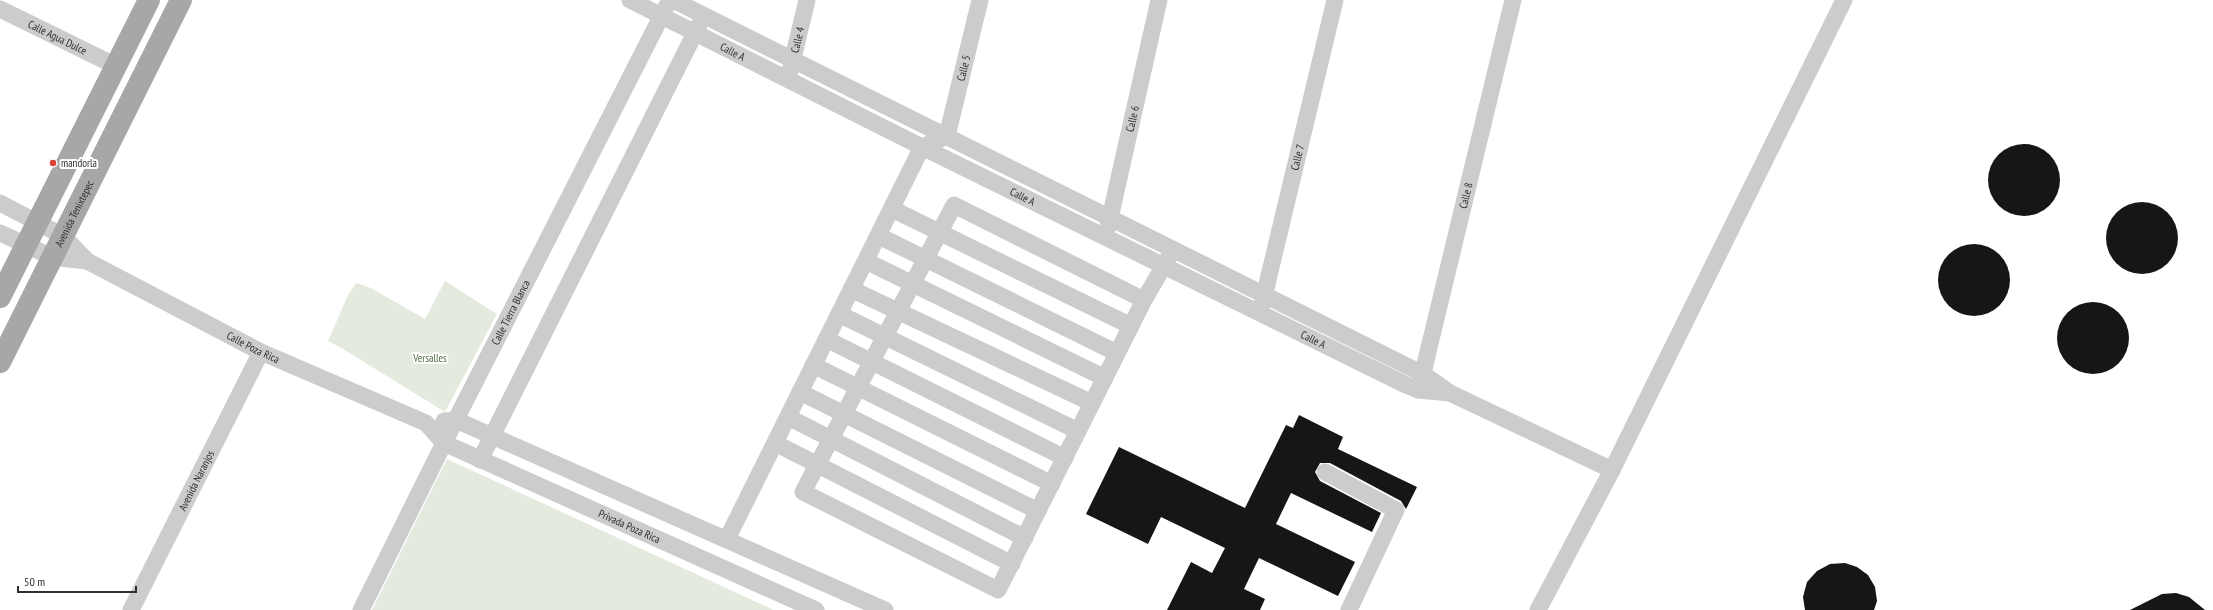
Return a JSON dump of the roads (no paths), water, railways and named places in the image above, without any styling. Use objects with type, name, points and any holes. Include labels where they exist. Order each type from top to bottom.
[{"type":"main road","points":[[0,297],[149,0]]},
{"type":"main road","name":"Avenida Tenixtepec","points":[[0,362],[181,0]]},
{"type":"street","name":"Calle A","points":[[672,0],[948,136],[1423,374],[1450,393]]},
{"type":"street","name":"Calle Tierra Blanca","points":[[361,610],[661,16],[672,0]]},
{"type":"street","name":"Calle 4","points":[[788,79],[807,0]]},
{"type":"street","name":"Calle 5","points":[[948,136],[980,0]]},
{"type":"street","name":"Calle 6","points":[[1106,237],[1159,0]]},
{"type":"street","name":"Calle 7","points":[[1260,314],[1335,0]]},
{"type":"street","name":"Calle 8","points":[[1418,390],[1513,0]]},
{"type":"street","points":[[1538,610],[1612,470],[1844,0]]},
{"type":"street","name":"Calle A","points":[[632,1],[922,147],[1260,314],[1418,390]]},
{"type":"street","name":"Calle Agua Dulce","points":[[0,9],[116,66]]},
{"type":"street","points":[[480,460],[704,15]]},
{"type":"street","points":[[727,539],[922,147],[948,136]]},
{"type":"street","name":"Calle Poza Rica","points":[[0,204],[63,236],[87,261],[261,352],[426,423],[444,443]]},
{"type":"street","points":[[1144,300],[954,205],[941,233],[898,311],[803,492],[998,590],[1144,300],[1173,250]]},
{"type":"street","points":[[892,209],[1132,326]]},
{"type":"street","name":"Calle Poza Rica","points":[[0,233],[52,257],[87,261]]},
{"type":"street","points":[[879,236],[1117,354]]},
{"type":"street","points":[[866,261],[1105,378]]},
{"type":"street","points":[[851,289],[1092,403]]},
{"type":"street","points":[[839,314],[1078,431]]},
{"type":"street","points":[[826,339],[1065,458]]},
{"type":"street","name":"Avenida Naranjos","points":[[131,610],[261,352]]},
{"type":"street","points":[[813,365],[1052,484]]},
{"type":"street","points":[[1418,390],[1450,393],[1612,470]]},
{"type":"street","points":[[800,392],[844,416],[1038,511]]},
{"type":"street","points":[[788,417],[830,440],[1025,538]]},
{"type":"street","name":"Calle Poza Rica","points":[[426,423],[456,420]]},
{"type":"street","points":[[456,420],[491,437],[727,539],[885,610]]},
{"type":"street","name":"Privada Poza Rica","points":[[444,443],[816,610]]},
{"type":"street","points":[[775,443],[817,466],[1012,564]]},
{"type":"street","points":[[1325,472],[1396,510],[1350,610]]},
{"type":"place","name":"mandorla","points":[[53,163]]},
{"type":"park label","name":"Versalles","points":[[430,358]]}]
